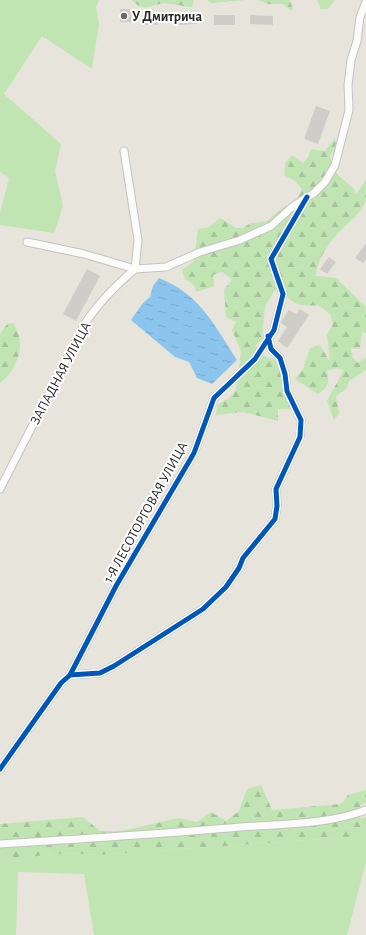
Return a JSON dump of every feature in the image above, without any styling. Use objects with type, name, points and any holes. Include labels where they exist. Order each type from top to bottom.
[{"type":"street","points":[[27,242],[84,254],[135,269],[166,267],[200,252],[240,240],[271,226],[292,207],[325,182],[335,165],[349,110],[348,85],[351,60],[357,41],[360,17],[366,2]]},
{"type":"street","points":[[124,151],[138,240],[135,269]]},
{"type":"street","name":"1-Я ЛЕСОТОРГОВАЯ УЛИЦА","points":[[0,769],[61,683],[70,675],[116,586],[194,453],[214,398],[255,359],[268,336],[274,330],[283,294],[271,259],[307,197]]},
{"type":"street","name":"ЗАПАДНАЯ УЛИЦА","points":[[0,490],[84,325],[96,307],[119,282],[135,269]]},
{"type":"street","points":[[70,675],[100,673],[114,666],[203,609],[226,587],[239,568],[243,558],[275,519],[277,506],[276,489],[300,437],[301,420],[288,391],[280,358],[271,349],[268,336]]},
{"type":"street","points":[[0,844],[117,838],[321,821],[355,814],[366,810]]},
{"type":"green space","points":[[0,0],[99,0],[96,7],[99,24],[92,69],[42,36],[4,94],[61,144],[55,171],[63,206],[54,233],[0,225],[0,213],[9,178],[0,172]]},
{"type":"green space","points":[[132,0],[194,0],[192,7],[163,4],[143,7],[139,6]]},
{"type":"green space","points":[[207,0],[247,0],[211,3]]},
{"type":"green space","points":[[258,0],[290,0],[293,10],[290,10],[283,4],[268,4]]},
{"type":"green space","points":[[317,0],[335,0],[328,9],[321,9]]},
{"type":"green space","points":[[335,138],[336,145],[330,158],[338,175],[354,189],[356,194],[366,180],[366,199],[359,212],[328,245],[318,264],[316,276],[336,278],[366,307],[366,333],[362,333],[360,349],[351,348],[353,358],[358,363],[366,357],[366,370],[349,381],[347,388],[336,396],[339,414],[334,420],[327,401],[344,370],[336,368],[327,371],[328,382],[326,387],[318,394],[295,379],[303,369],[310,348],[320,345],[330,362],[327,335],[333,324],[330,314],[318,305],[308,306],[298,304],[290,300],[284,292],[275,290],[265,306],[262,339],[255,346],[265,356],[276,361],[292,409],[278,409],[278,421],[243,412],[216,415],[217,405],[228,399],[236,390],[241,351],[232,330],[236,322],[226,317],[224,290],[232,279],[222,272],[213,275],[214,286],[196,292],[194,285],[185,279],[182,270],[194,261],[198,229],[209,227],[220,218],[236,228],[243,228],[251,223],[267,221],[282,208],[295,202],[302,189],[295,181],[284,175],[285,163],[292,155],[303,163],[308,157],[311,149],[325,151]]},
{"type":"green space","points":[[14,323],[20,340],[19,353],[12,370],[0,383],[0,334],[7,324]]},
{"type":"green space","points":[[261,785],[272,810],[341,804],[348,795],[366,790],[366,803],[360,805],[361,832],[350,837],[99,855],[53,854],[11,860],[0,860],[0,824],[83,817],[100,831],[121,831],[179,818],[197,822],[211,812],[226,821],[239,811],[247,789]]},
{"type":"green space","points":[[366,817],[366,862],[347,935],[94,935],[84,874],[18,872],[16,935],[0,935],[0,860],[11,860],[53,854],[99,855],[350,837],[361,832],[360,819]]},
{"type":"water","points":[[159,278],[173,285],[196,302],[213,323],[237,360],[212,384],[197,378],[189,362],[175,357],[131,320],[143,303],[150,297],[153,286]]},
{"type":"building","points":[[120,9],[131,9],[131,22],[120,22]]},
{"type":"building","points":[[214,15],[235,15],[235,25],[214,25]]},
{"type":"building","points":[[250,15],[273,16],[273,25],[250,24]]},
{"type":"building","points":[[144,17],[158,17],[158,25],[144,25]]},
{"type":"building","points":[[196,17],[197,24],[178,25],[178,18]]},
{"type":"building","points":[[316,106],[330,111],[318,144],[304,139]]},
{"type":"building","points":[[366,243],[366,259],[363,263],[355,258]]},
{"type":"building","points":[[329,257],[336,262],[327,274],[320,269]]},
{"type":"building","points":[[87,269],[100,276],[76,321],[63,314]]},
{"type":"building","points":[[300,309],[309,315],[287,348],[278,341],[287,327],[281,323],[282,320],[289,310],[296,314]]},
{"type":"cycle path","points":[[70,675],[116,586],[194,453],[214,398],[255,359],[274,330],[283,294],[271,259],[307,197]]},
{"type":"cycle path","points":[[0,769],[61,683],[70,675],[100,673],[114,666],[203,609],[226,587],[239,568],[243,558],[275,519],[277,506],[276,489],[300,437],[301,420],[287,391],[285,374],[280,358],[271,349],[268,336]]},
{"type":"place","name":"У Дмитрича","points":[[124,16]]}]
